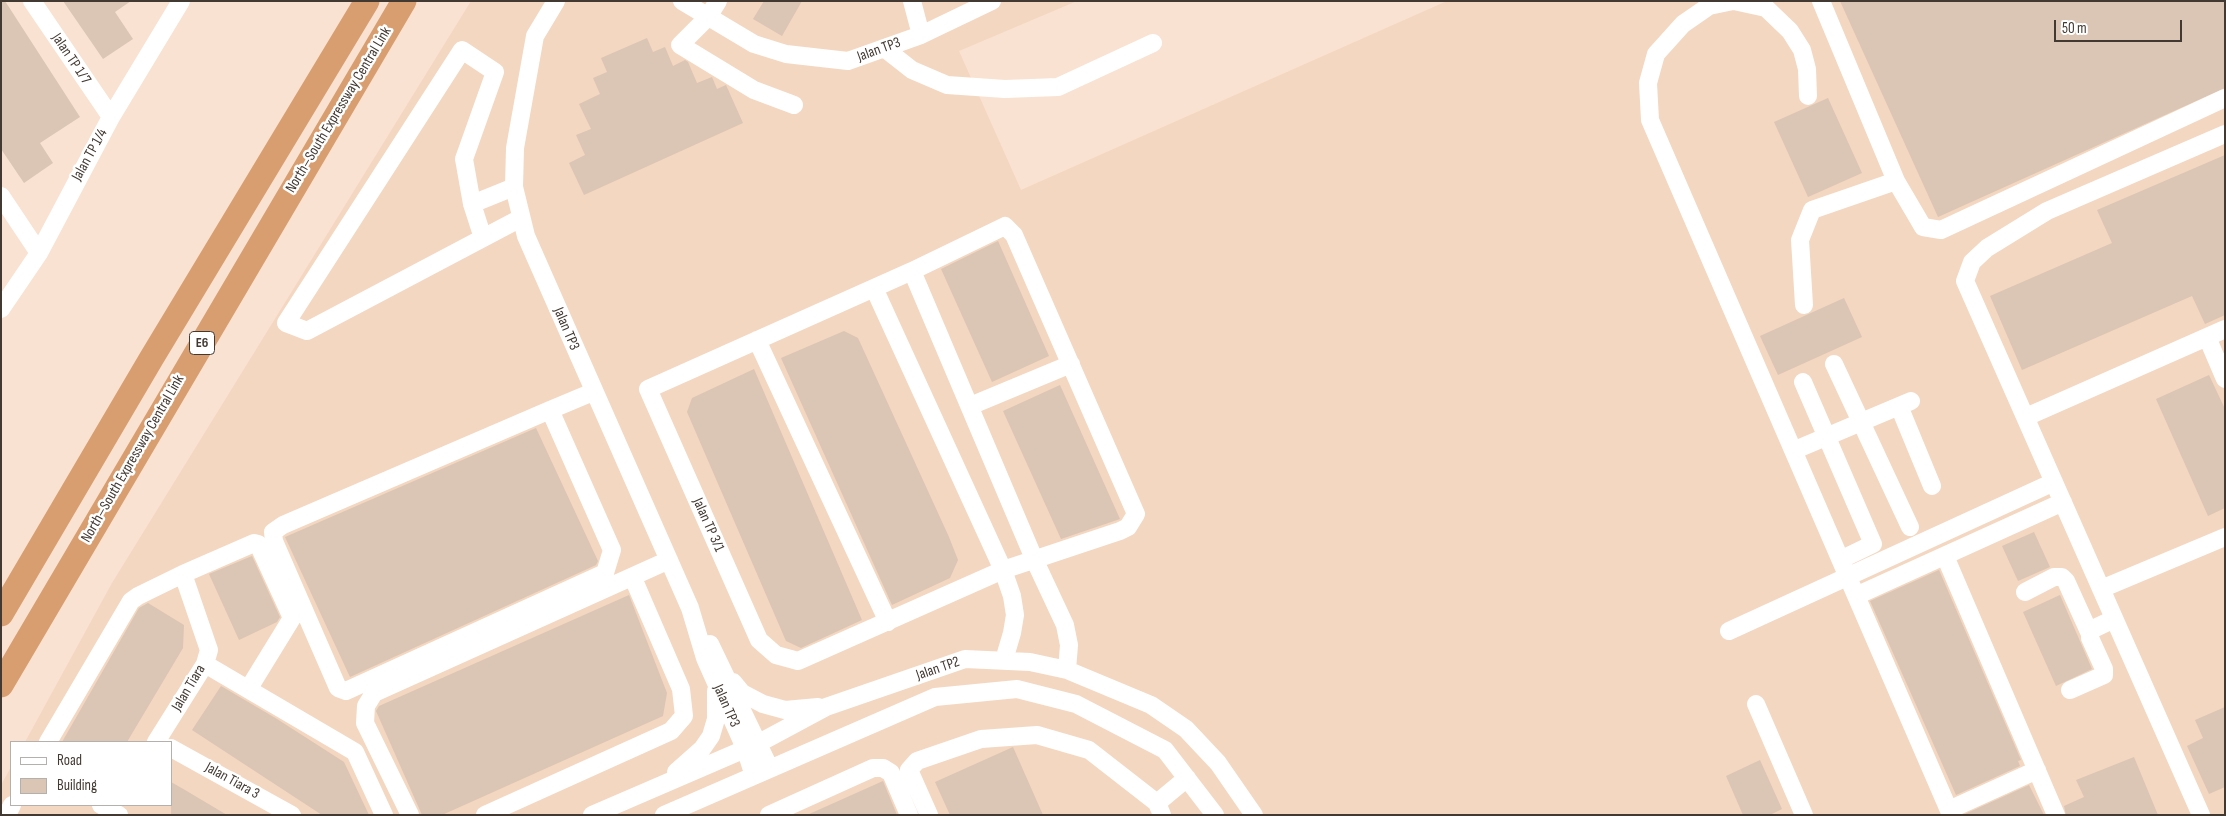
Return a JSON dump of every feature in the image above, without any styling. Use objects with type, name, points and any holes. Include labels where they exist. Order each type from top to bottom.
[{"type":"highway","name":"E6","points":[[1,614],[151,359],[368,1]]},
{"type":"highway","name":"North–South Expressway Central Link","points":[[1,686],[404,1]]},
{"type":"street","name":"Jalan TP 1/7","points":[[32,1],[111,117]]},
{"type":"street","name":"Jalan TP 1/4","points":[[1,309],[39,253],[111,117],[181,1]]},
{"type":"street","name":"Jalan TP3","points":[[556,1],[535,36],[515,148],[514,187],[521,218],[526,236],[593,392],[762,772]]},
{"type":"street","points":[[535,36],[569,1]]},
{"type":"street","name":"Jalan TP3","points":[[682,1],[754,44],[786,54],[848,61],[920,35],[992,1]]},
{"type":"street","points":[[718,1],[708,17],[680,45],[754,90],[794,105]]},
{"type":"street","points":[[912,1],[920,35]]},
{"type":"street","points":[[1808,96],[1807,69],[1802,50],[1790,31],[1766,8],[1733,1],[1709,6],[1684,24],[1656,54],[1648,83],[1650,120],[1842,558],[1950,812],[2037,770]]},
{"type":"street","points":[[1821,1],[1896,181],[1923,227],[1941,230],[2225,98]]},
{"type":"street","points":[[884,48],[912,70],[947,85],[1005,89],[1058,86],[1153,43]]},
{"type":"street","points":[[483,238],[472,204],[464,159],[494,72],[462,50],[286,323],[307,331],[521,218]]},
{"type":"street","points":[[2201,815],[1965,281],[1972,262],[1987,248],[2047,211],[2225,134]]},
{"type":"street","points":[[1804,305],[1800,240],[1812,210],[1896,181]]},
{"type":"street","points":[[472,204],[514,187]]},
{"type":"street","points":[[1,196],[39,253]]},
{"type":"street","name":"Jalan TP 3/1","points":[[1004,226],[1014,235],[1136,514],[1128,527],[1120,531],[1035,561],[1003,570],[798,661],[776,656],[758,640],[648,389],[874,288],[1004,226]]},
{"type":"street","points":[[912,271],[1064,625],[1069,645],[1067,670]]},
{"type":"street","points":[[874,288],[1003,570],[1012,596],[1015,615],[1004,660]]},
{"type":"street","points":[[2026,417],[2225,329]]},
{"type":"street","points":[[2207,337],[2225,379]]},
{"type":"street","points":[[757,340],[888,622]]},
{"type":"street","points":[[970,406],[1071,364]]},
{"type":"street","points":[[1834,364],[1863,421],[1910,527]]},
{"type":"street","points":[[1803,382],[1873,544],[1842,558]]},
{"type":"street","points":[[550,410],[612,550],[605,573],[346,691],[338,688],[274,541],[273,532],[283,525],[550,410],[593,392]]},
{"type":"street","points":[[1795,450],[1905,404],[1932,486]]},
{"type":"street","points":[[1729,631],[2054,482]]},
{"type":"street","points":[[1858,596],[2063,502]]},
{"type":"street","points":[[2101,589],[2225,537]]},
{"type":"street","points":[[49,741],[132,601],[138,596],[182,574],[254,543],[258,544],[292,618],[249,688]]},
{"type":"street","points":[[1945,556],[2056,815]]},
{"type":"street","points":[[410,815],[365,722],[366,706],[374,693],[634,578],[669,560]]},
{"type":"street","name":"Jalan Tiara","points":[[162,741],[205,664],[209,650],[182,574]]},
{"type":"street","points":[[2025,592],[2054,577],[2062,577],[2066,581],[2104,669],[2104,675],[2070,690]]},
{"type":"street","points":[[485,815],[671,731],[684,716],[681,690],[634,578]]},
{"type":"street","points":[[2090,634],[2093,629],[2114,619]]},
{"type":"street","name":"Jalan TP2","points":[[592,815],[752,746],[826,707],[965,659],[1030,662],[1067,670],[1151,705],[1186,729],[1218,763],[1254,815]]},
{"type":"street","points":[[205,664],[249,688],[355,752],[384,815]]},
{"type":"street","points":[[718,673],[742,693],[763,704],[785,710],[826,707]]},
{"type":"street","points":[[658,786],[689,763],[711,736],[716,719],[718,673]]},
{"type":"street","name":"Jalan TP2","points":[[664,815],[935,697],[1017,689],[1076,704],[1165,750],[1215,815]]},
{"type":"street","points":[[1756,704],[1804,815]]},
{"type":"street","points":[[930,815],[909,770],[917,761],[981,739],[1037,735],[1089,750],[1159,809],[1187,778]]},
{"type":"street","name":"Jalan Tiara 3","points":[[172,749],[292,815]]},
{"type":"street","points":[[769,815],[874,768],[883,768],[891,773],[910,815]]},
{"type":"shaded area","points":[[471,1],[1077,1],[959,51],[1021,190],[1447,1],[2225,1],[2225,815],[1,815],[1,785],[10,769],[10,806],[172,806],[172,741],[26,741],[112,583]]},
{"type":"building","points":[[1,1],[5,1],[80,117],[40,143],[53,163],[24,183],[1,149]]},
{"type":"building","points":[[63,1],[131,1],[115,12],[133,39],[103,59]]},
{"type":"building","points":[[764,1],[802,1],[782,36],[753,19]]},
{"type":"building","points":[[1840,1],[2225,1],[2225,88],[1938,217]]},
{"type":"building","points":[[647,38],[653,52],[665,47],[673,66],[685,60],[688,62],[697,83],[712,77],[717,89],[726,85],[743,123],[584,195],[569,163],[585,155],[576,135],[591,129],[579,104],[600,94],[593,78],[607,72],[601,58]]},
{"type":"building","points":[[1828,98],[1862,173],[1808,197],[1774,122]]},
{"type":"building","points":[[2225,155],[2225,315],[2205,324],[2192,296],[2022,370],[1990,296],[2112,243],[2097,210]]},
{"type":"building","points":[[998,241],[1049,356],[992,382],[941,269]]},
{"type":"building","points":[[1844,298],[1862,337],[1778,375],[1760,336]]},
{"type":"building","points":[[844,331],[858,338],[958,560],[950,578],[892,605],[781,358]]},
{"type":"building","points":[[754,369],[862,620],[801,648],[786,641],[687,412],[692,398]]},
{"type":"building","points":[[2209,375],[2225,409],[2225,508],[2208,516],[2156,399]]},
{"type":"building","points":[[1060,385],[1120,519],[1061,539],[1003,411]]},
{"type":"building","points":[[536,428],[598,561],[596,565],[350,677],[285,537]]},
{"type":"building","points":[[2034,532],[2050,567],[2018,581],[2002,546]]},
{"type":"building","points":[[252,556],[280,617],[277,622],[239,640],[209,574]]},
{"type":"building","points":[[1939,570],[2021,760],[2018,761],[2020,766],[1956,795],[1870,601]]},
{"type":"building","points":[[629,595],[667,693],[663,716],[442,815],[422,815],[376,711],[379,706]]},
{"type":"building","points":[[2060,595],[2092,669],[2056,686],[2023,612]]},
{"type":"building","points":[[148,603],[184,625],[183,648],[128,741],[63,741],[139,608]]},
{"type":"building","points":[[221,686],[344,762],[369,815],[322,815],[192,730]]},
{"type":"building","points":[[2225,707],[2225,787],[2209,794],[2187,746],[2203,738],[2195,720]]},
{"type":"building","points":[[1013,747],[1043,815],[950,815],[935,782]]},
{"type":"building","points":[[2134,757],[2158,815],[2066,815],[2064,806],[2084,797],[2076,780]]},
{"type":"building","points":[[1760,760],[1782,809],[1770,815],[1743,815],[1726,776]]},
{"type":"building","points":[[883,781],[897,815],[807,815]]},
{"type":"building","points":[[172,783],[227,815],[171,815]]},
{"type":"building","points":[[2029,785],[2044,815],[1965,815],[1965,814]]}]
